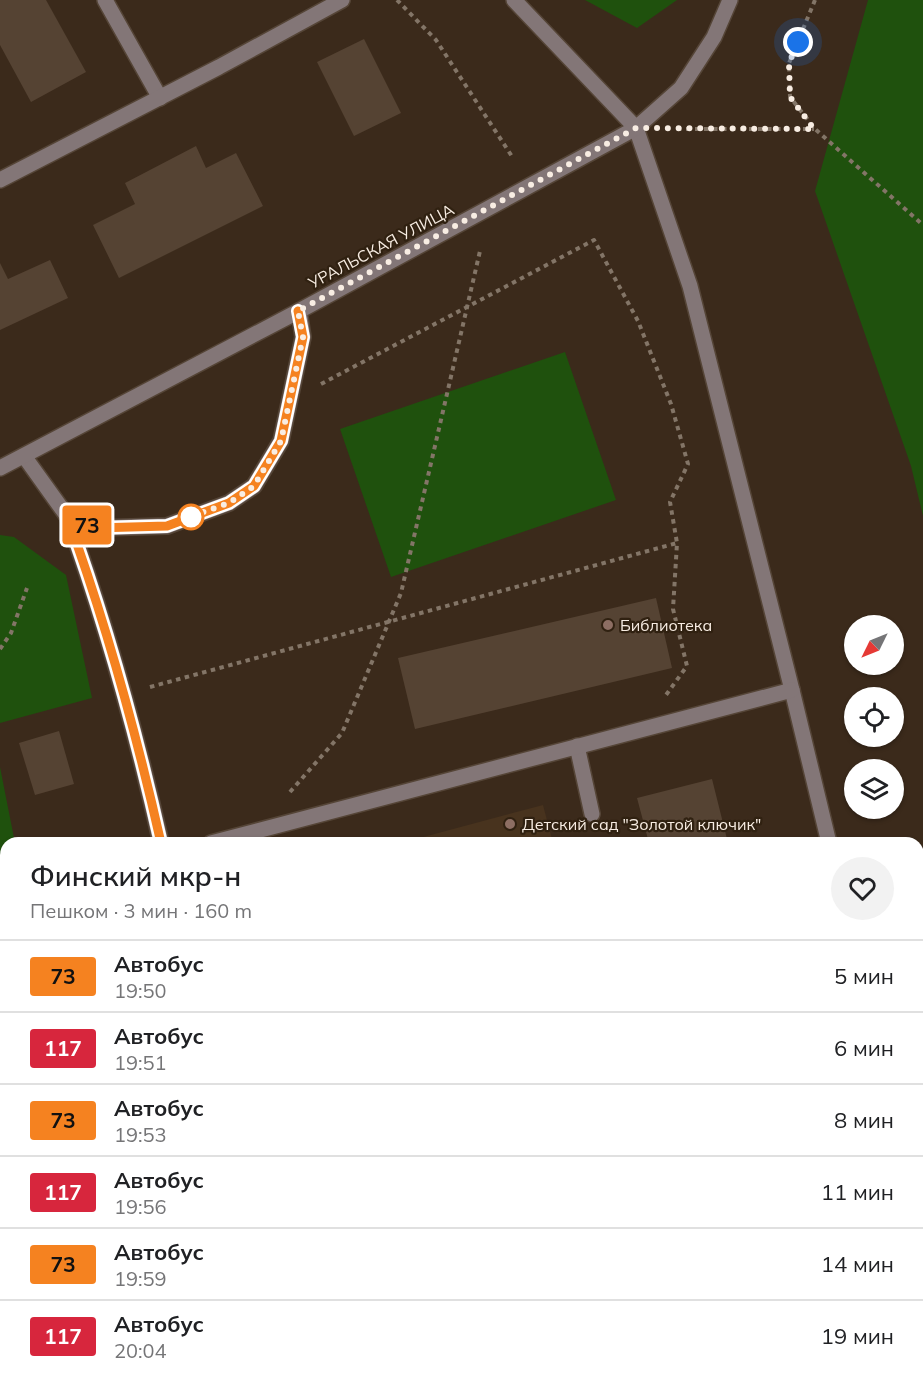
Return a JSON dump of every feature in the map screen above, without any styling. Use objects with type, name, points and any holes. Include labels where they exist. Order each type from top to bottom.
[{"type":"street","points":[[105,0],[160,98]]},
{"type":"street","points":[[0,180],[160,98],[342,0]]},
{"type":"street","points":[[514,0],[636,128],[690,286],[828,837]]},
{"type":"street","name":"УРАЛЬСКАЯ УЛИЦА","points":[[0,468],[298,311],[636,128],[681,88],[714,37],[730,0]]},
{"type":"street","points":[[67,516],[95,528],[167,526],[229,503],[254,486],[281,441],[303,337],[298,311]]},
{"type":"street","points":[[24,456],[67,516],[93,586],[125,693],[160,837]]},
{"type":"street","points":[[234,837],[792,690]]},
{"type":"street","points":[[577,746],[592,814]]},
{"type":"path","points":[[397,0],[436,40],[513,158]]},
{"type":"path","points":[[815,0],[789,63],[790,97],[814,129],[923,225]]},
{"type":"path","points":[[636,128],[814,129]]},
{"type":"path","points":[[291,400],[594,240],[638,321],[671,404],[688,464],[670,502],[677,543],[673,609],[687,666],[641,729]]},
{"type":"path","points":[[288,795],[342,733],[401,593],[480,251]]},
{"type":"path","points":[[125,693],[677,543]]},
{"type":"path","points":[[0,650],[11,633],[27,588]]},
{"type":"shaded area","name":"Детский сад \"Золотой ключик\"","points":[[543,805],[551,837],[423,837]]},
{"type":"green space","points":[[585,0],[677,0],[637,28]]},
{"type":"green space","points":[[868,0],[923,0],[923,516],[911,466],[815,191]]},
{"type":"green space","points":[[565,352],[616,500],[391,577],[340,429]]},
{"type":"green space","points":[[0,535],[14,537],[66,575],[92,698],[0,723]]},
{"type":"green space","points":[[0,767],[14,837],[0,837]]},
{"type":"building","points":[[0,0],[46,0],[86,72],[31,102],[0,45]]},
{"type":"building","points":[[364,39],[401,113],[354,136],[317,62]]},
{"type":"building","points":[[196,146],[206,168],[236,153],[263,206],[119,278],[93,225],[135,204],[125,183]]},
{"type":"building","points":[[50,260],[68,298],[0,330],[0,263],[8,279]]},
{"type":"building","points":[[656,598],[672,668],[415,729],[398,658]]},
{"type":"building","points":[[59,731],[74,784],[35,795],[19,743]]},
{"type":"building","points":[[712,779],[726,837],[647,837],[637,798]]},
{"type":"bus line","name":"73","points":[[160,837],[125,693],[93,586],[67,516],[95,528],[167,526],[229,503],[254,486],[281,441],[303,337],[298,311]]},
{"type":"place","name":"Библиотека","points":[[608,625]]},
{"type":"place","name":"Детский сад \"Золотой ключик\"","points":[[510,824]]},
{"type":"route","points":[[191,517],[187,518],[229,503],[254,486],[281,441],[303,337],[298,311],[636,128],[814,129],[790,97],[789,63],[798,42]]}]
